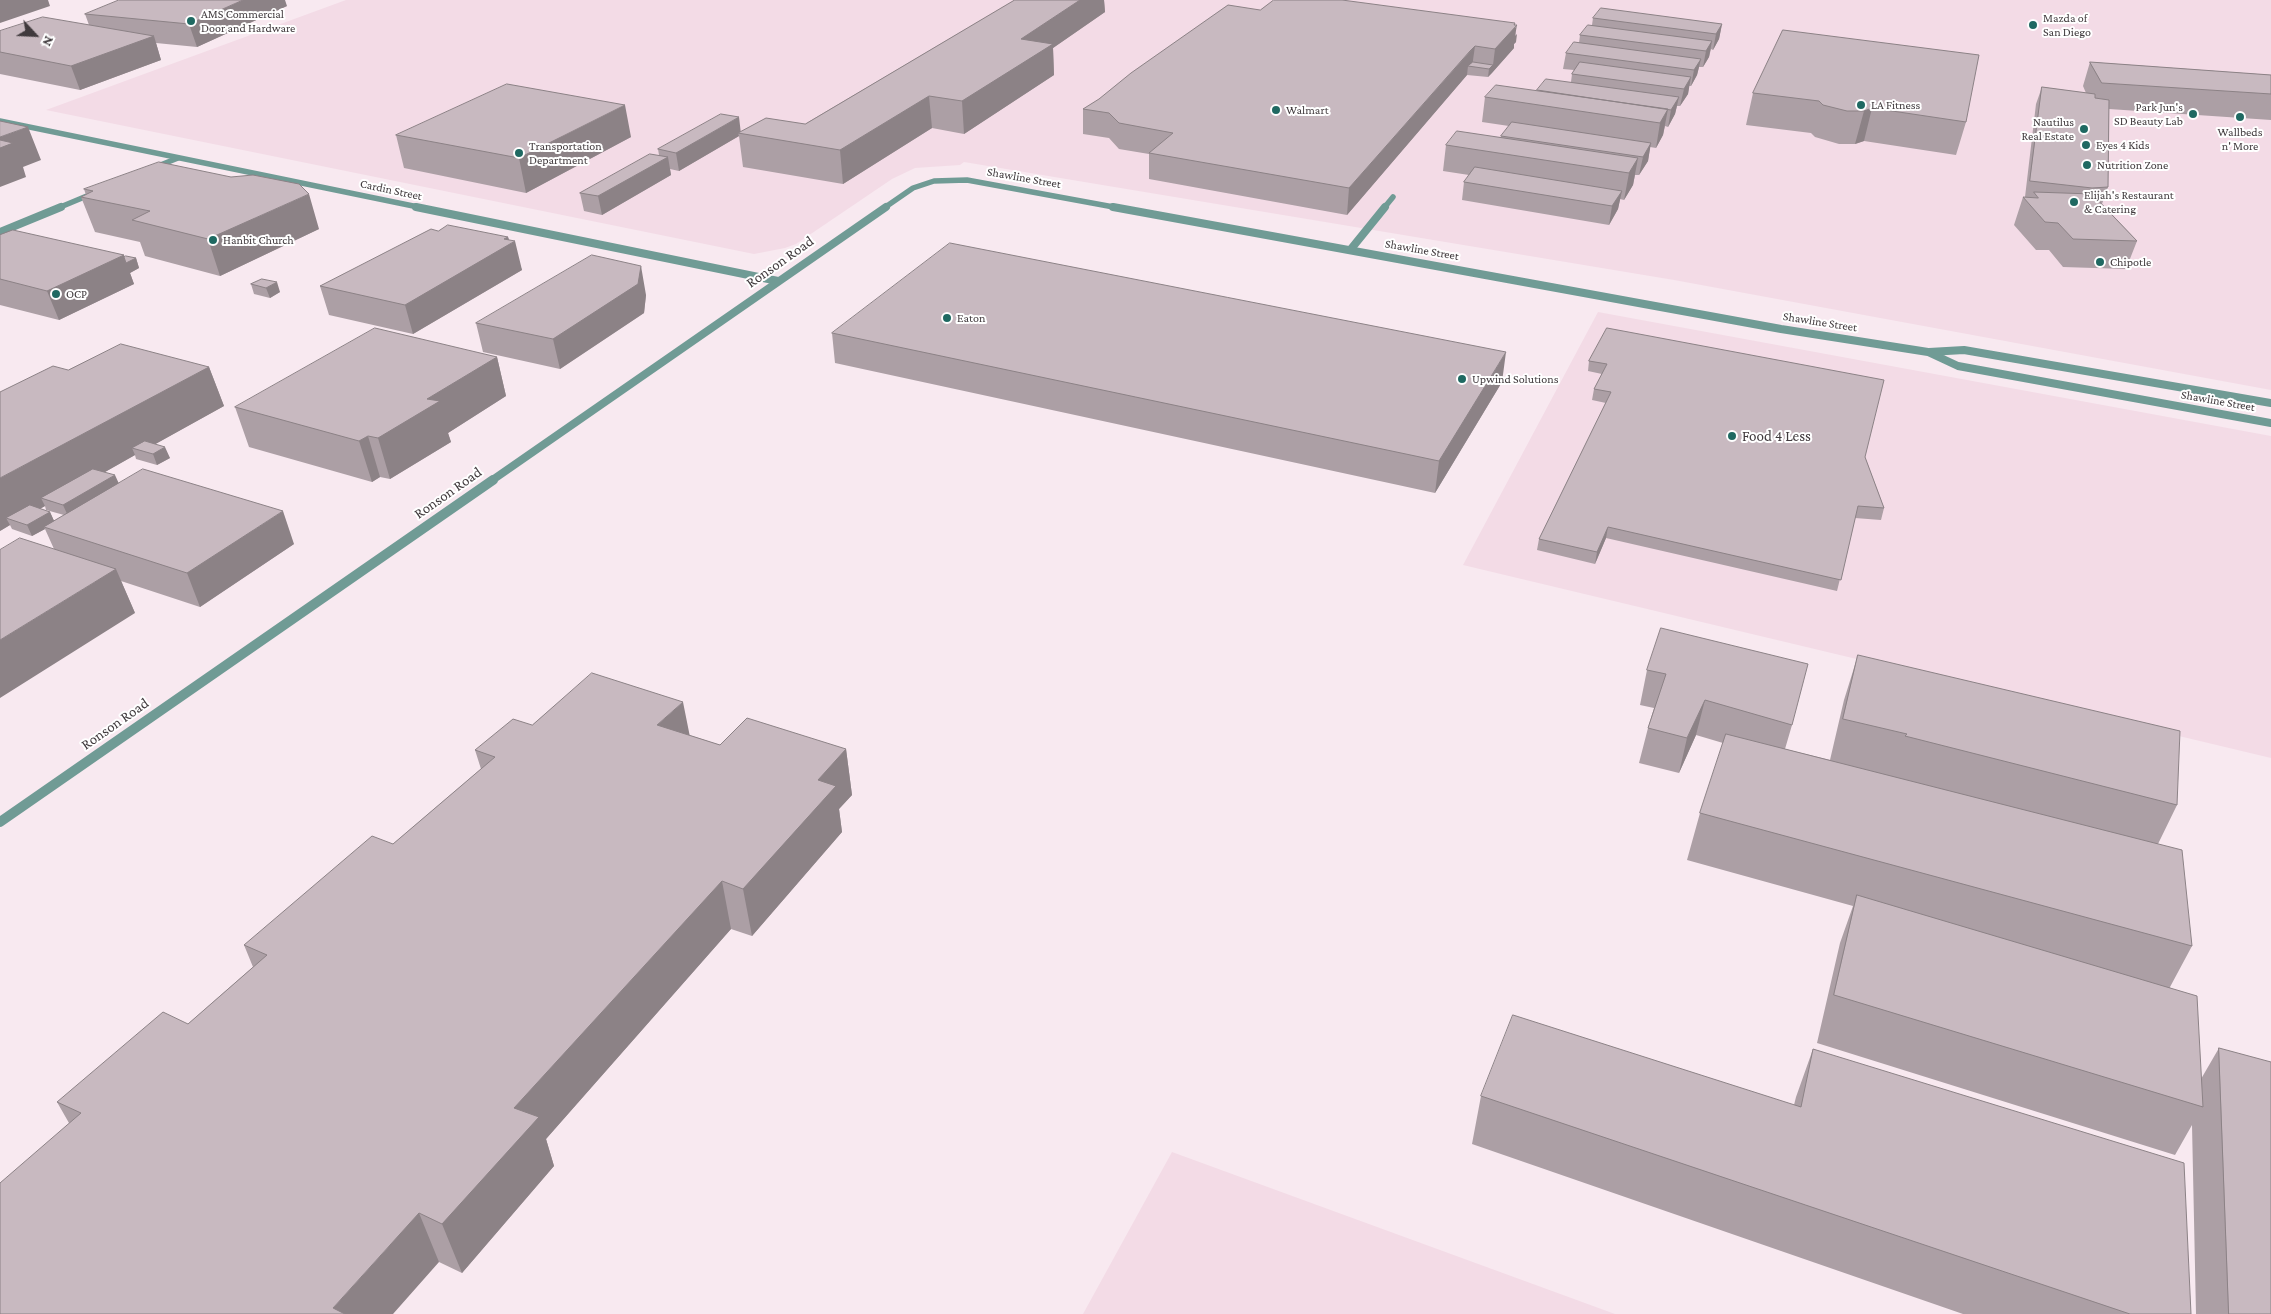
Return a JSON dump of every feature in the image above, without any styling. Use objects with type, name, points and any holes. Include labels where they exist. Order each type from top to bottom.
[{"type":"street","name":"Cardin Street","points":[[0,121],[778,282]]},
{"type":"street","points":[[147,170],[178,158]]},
{"type":"street","name":"Shawline Street","points":[[913,188],[934,181],[967,180],[1781,329],[1928,352],[1964,350],[2271,403]]},
{"type":"street","name":"Ronson Road","points":[[0,822],[913,188]]},
{"type":"street","points":[[0,232],[98,191]]},
{"type":"street","points":[[1351,249],[1393,197]]},
{"type":"street","name":"Shawline Street","points":[[1928,352],[1958,366],[2271,423]]},
{"type":"shaded area","points":[[346,0],[2271,0],[2271,390],[1674,280],[964,162],[960,165],[915,168],[892,179],[796,244],[754,254],[46,110]]},
{"type":"shaded area","points":[[1598,312],[2271,436],[2271,758],[1463,565]]},
{"type":"shaded area","points":[[1172,1152],[1615,1314],[1083,1314]]},
{"type":"building","points":[[119,0],[243,0],[189,24],[85,14]]},
{"type":"building","points":[[1015,0],[1080,0],[1021,39],[1053,44],[962,101],[929,96],[840,150],[738,133],[766,118],[805,124]]},
{"type":"building","name":"Walmart","points":[[1274,0],[1342,0],[1515,23],[1514,25],[1517,25],[1495,49],[1475,46],[1349,188],[1149,153],[1173,133],[1119,123],[1109,113],[1083,109],[1228,5],[1260,10]]},
{"type":"building","points":[[1601,8],[1722,24],[1716,34],[1593,18]]},
{"type":"building","points":[[43,17],[154,36],[71,66],[0,52],[0,31]]},
{"type":"building","points":[[1588,25],[1712,41],[1706,51],[1580,35]]},
{"type":"building","points":[[1783,30],[1979,55],[1966,122],[1872,108],[1864,111],[1847,111],[1823,105],[1819,101],[1753,93]]},
{"type":"building","points":[[1574,42],[1701,59],[1694,70],[1566,53]]},
{"type":"building","points":[[1473,62],[1493,65],[1489,69],[1468,66]]},
{"type":"building","points":[[1580,62],[1691,77],[1684,89],[1572,74]]},
{"type":"building","points":[[2090,62],[2271,75],[2271,94],[2102,83]]},
{"type":"building","points":[[1546,79],[1679,97],[1671,110],[1537,90]]},
{"type":"building","points":[[507,84],[625,105],[519,158],[396,135]]},
{"type":"building","points":[[1496,85],[1668,109],[1660,123],[1485,97]]},
{"type":"building","points":[[2042,87],[2095,94],[2095,98],[2109,100],[2108,187],[2092,188],[2030,181]]},
{"type":"building","points":[[721,114],[739,117],[676,153],[658,149]]},
{"type":"building","points":[[0,121],[28,127],[0,137]]},
{"type":"building","points":[[1512,122],[1651,143],[1643,157],[1501,136]]},
{"type":"building","points":[[1457,131],[1638,158],[1629,173],[1446,145]]},
{"type":"building","points":[[0,140],[13,143],[0,148]]},
{"type":"building","points":[[650,154],[668,157],[598,196],[580,193]]},
{"type":"building","points":[[159,162],[231,177],[253,175],[299,184],[309,194],[208,239],[132,220],[150,211],[81,197],[93,191],[84,189]]},
{"type":"building","points":[[1475,167],[1622,191],[1612,206],[1464,182]]},
{"type":"building","points":[[2034,192],[2092,194],[2137,241],[2073,239],[2058,223],[2045,222],[2023,197],[2038,198]]},
{"type":"building","points":[[448,225],[508,237],[504,239],[515,241],[405,305],[320,286],[431,229],[438,231]]},
{"type":"building","points":[[13,230],[124,255],[47,291],[0,279],[0,235]]},
{"type":"building","points":[[950,243],[1506,352],[1439,461],[832,333]]},
{"type":"building","points":[[592,255],[641,266],[638,284],[553,339],[476,323]]},
{"type":"building","points":[[124,257],[136,258],[126,263]]},
{"type":"building","points":[[262,279],[277,282],[266,288],[251,284]]},
{"type":"building","points":[[375,328],[497,357],[427,399],[440,401],[378,438],[368,436],[359,441],[235,407]]},
{"type":"building","name":"Food 4 Less","points":[[1607,328],[1884,380],[1865,457],[1884,508],[1858,506],[1841,580],[1608,527],[1597,552],[1539,539],[1611,392],[1594,389],[1607,364],[1589,361]]},
{"type":"building","points":[[121,344],[209,367],[0,478],[0,392],[53,366],[68,370]]},
{"type":"building","points":[[145,441],[165,447],[153,454],[132,448]]},
{"type":"building","points":[[93,469],[115,475],[63,505],[41,498]]},
{"type":"building","points":[[143,469],[283,511],[187,573],[44,527]]},
{"type":"building","points":[[30,505],[50,512],[27,525],[6,518]]},
{"type":"building","points":[[20,538],[116,569],[0,640],[0,550]]},
{"type":"building","points":[[1661,628],[1808,664],[1792,725],[1705,700],[1687,738],[1648,728],[1666,674],[1647,670]]},
{"type":"building","points":[[1858,655],[2180,731],[2177,805],[1843,719]]},
{"type":"building","points":[[592,673],[683,702],[657,725],[720,745],[747,718],[846,749],[818,780],[836,786],[743,889],[722,881],[514,1108],[539,1117],[442,1224],[419,1213],[333,1308],[345,1314],[0,1314],[0,1183],[81,1113],[57,1102],[163,1012],[188,1024],[267,955],[244,945],[372,836],[393,844],[495,757],[475,750],[513,719],[532,725]]},
{"type":"building","points":[[1726,734],[2182,850],[2192,946],[1700,813]]},
{"type":"building","points":[[1857,895],[2197,996],[2203,1107],[1834,995]]},
{"type":"building","points":[[1513,1015],[1801,1107],[1813,1049],[2184,1163],[2191,1314],[2130,1314],[1481,1096]]},
{"type":"building","points":[[2219,1048],[2271,1062],[2271,1314],[2229,1314]]},
{"type":"place","name":"AMS Commercial Door and Hardware","points":[[191,21]]},
{"type":"place","name":"Mazda of San Diego","points":[[2033,25]]},
{"type":"place","name":"LA Fitness","points":[[1861,105]]},
{"type":"place","name":"Walmart","points":[[1276,110]]},
{"type":"place","name":"Park Jun's SD Beauty Lab","points":[[2193,114]]},
{"type":"place","name":"Wallbeds n' More","points":[[2240,117]]},
{"type":"place","name":"Nautilus Real Estate","points":[[2084,129]]},
{"type":"place","name":"Eyes 4 Kids","points":[[2086,145]]},
{"type":"place","name":"Transportation Department","points":[[519,153]]},
{"type":"place","name":"Nutrition Zone","points":[[2087,165]]},
{"type":"place","name":"Elijah's Restaurant & Catering","points":[[2074,202]]},
{"type":"place","name":"Hanbit Church","points":[[213,240]]},
{"type":"place","name":"Chipotle","points":[[2100,262]]},
{"type":"place","name":"OCP","points":[[56,294]]},
{"type":"place","name":"Eaton","points":[[947,318]]},
{"type":"place","name":"Upwind Solutions","points":[[1462,379]]},
{"type":"place","name":"Food 4 Less","points":[[1732,436]]}]
